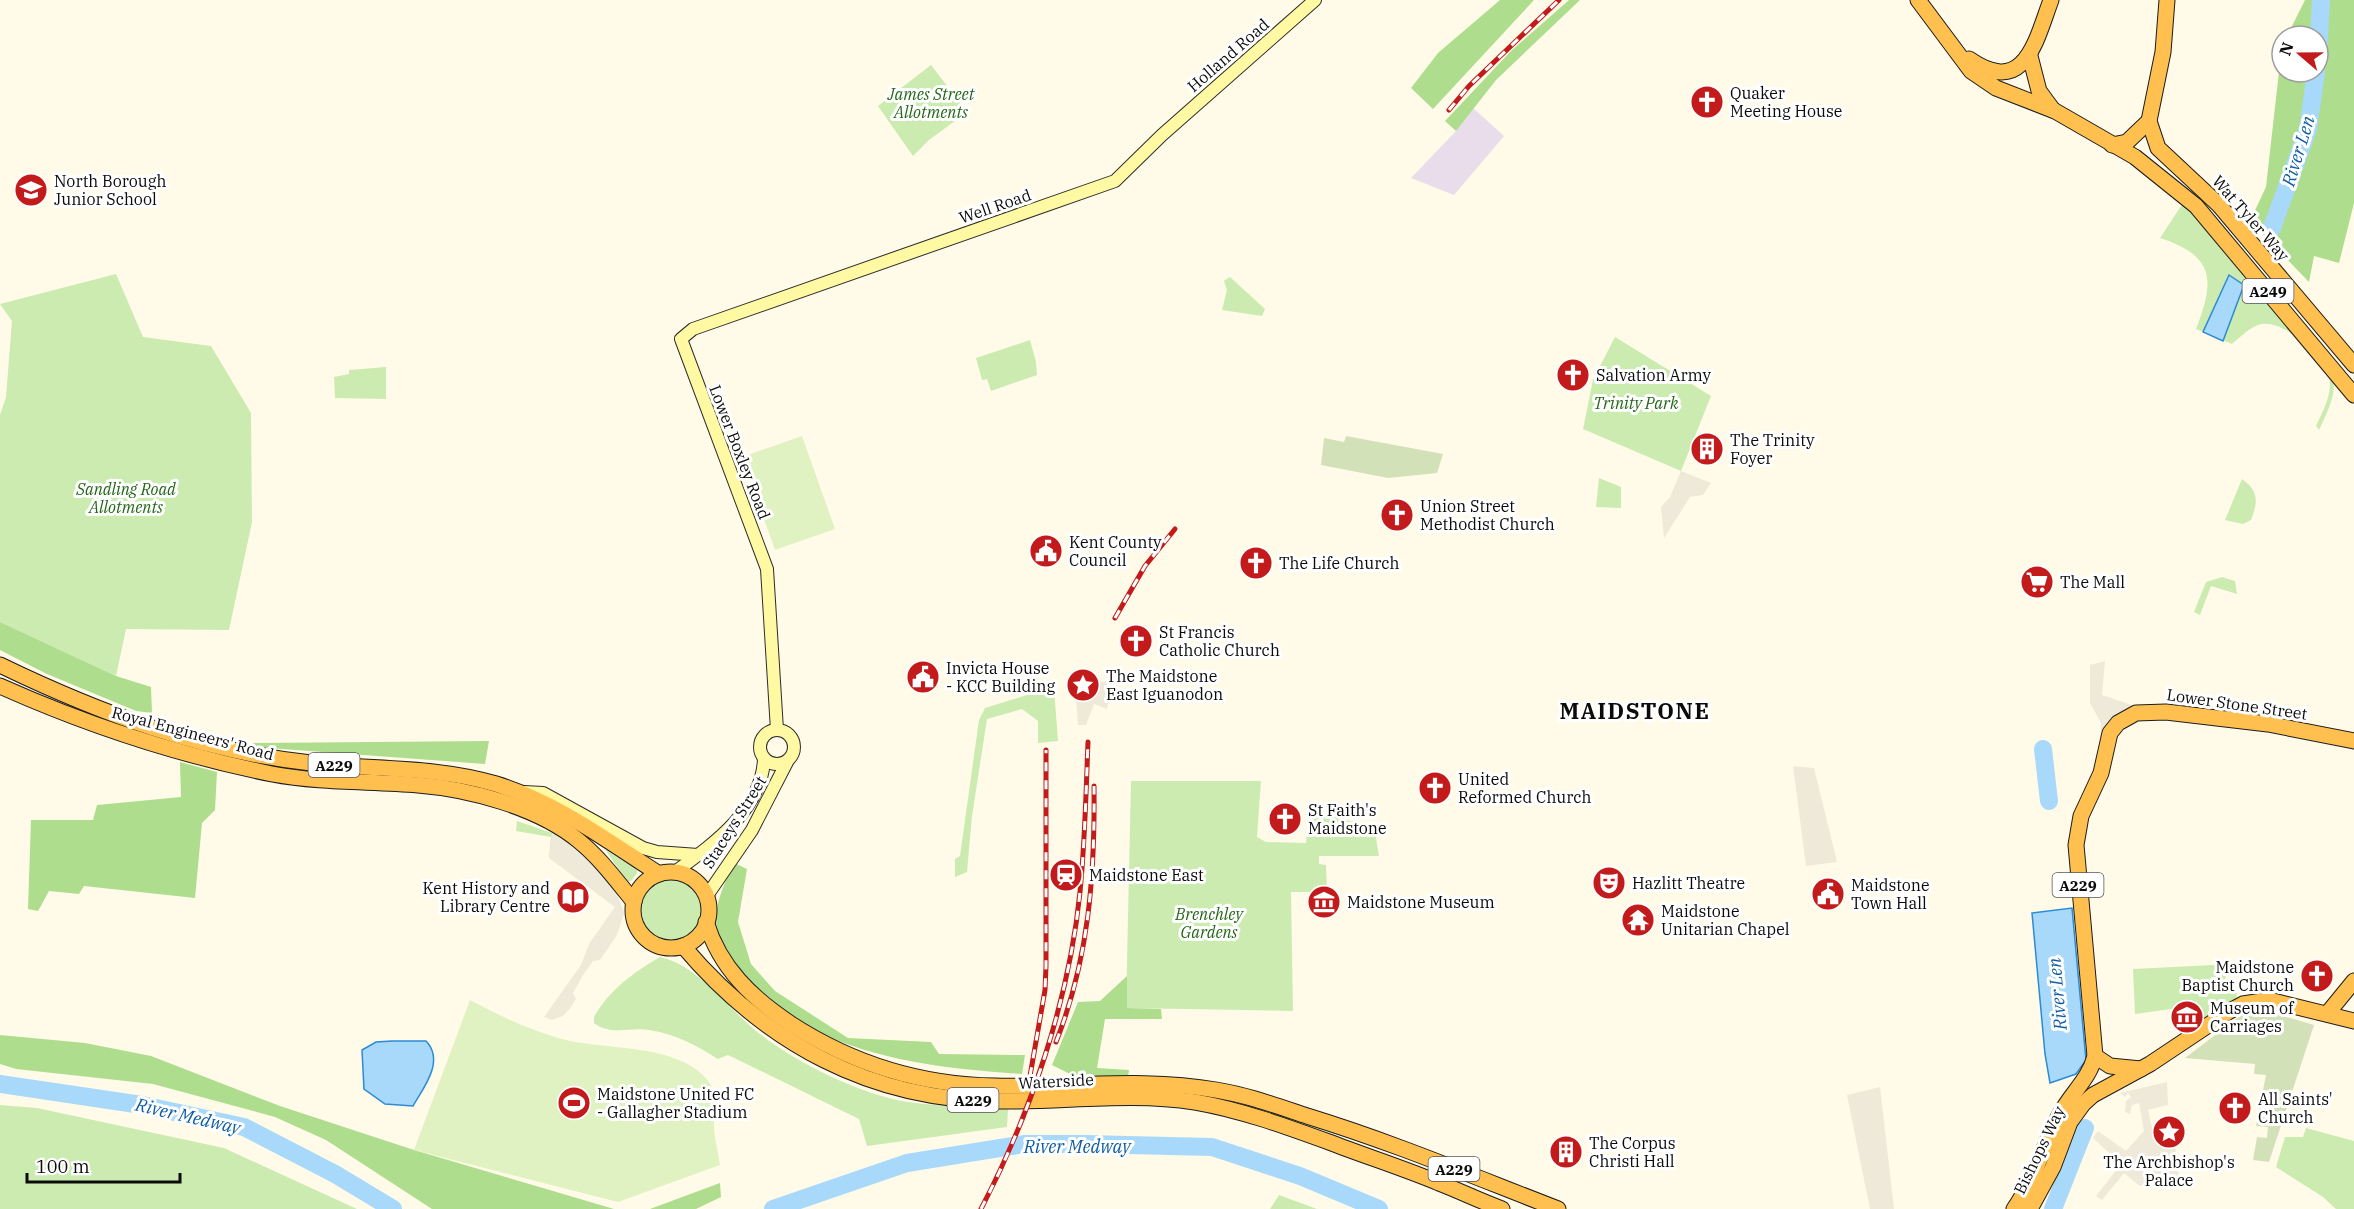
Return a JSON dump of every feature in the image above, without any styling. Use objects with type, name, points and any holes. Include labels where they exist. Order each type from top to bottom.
[{"type":"highway","name":"A249","points":[[1918,0],[1971,71],[1995,88],[2055,111],[2112,145]]},
{"type":"highway","points":[[2051,0],[2030,56],[2039,91],[2055,111]]},
{"type":"highway","points":[[2112,145],[2127,142],[2149,121],[2163,52],[2167,0]]},
{"type":"highway","name":"A249","points":[[1957,51],[1978,66],[1997,72],[2010,70],[2030,56]]},
{"type":"highway","name":"Wat Tyler Way","points":[[2149,121],[2158,148],[2219,205],[2354,365]]},
{"type":"highway","name":"Wat Tyler Way","points":[[2112,145],[2135,157],[2196,206],[2343,378],[2354,395]]},
{"type":"highway","name":"Royal Engineers' Road","points":[[0,665],[127,721],[221,748],[311,763],[420,770],[470,777],[516,792],[573,818],[667,873]]},
{"type":"highway","name":"Royal Engineers' Road","points":[[0,686],[90,723],[213,760],[298,777],[459,790],[505,803],[578,840],[634,902]]},
{"type":"highway","name":"Lower Stone Street","points":[[2095,1056],[2076,845],[2081,816],[2101,772],[2110,733],[2118,723],[2145,711],[2166,712],[2268,724],[2354,741]]},
{"type":"highway","points":[[667,873],[694,880],[706,897],[708,909],[706,922],[693,940],[683,946],[664,947],[645,938],[634,921],[634,902],[643,884],[667,873]]},
{"type":"highway","name":"Waterside","points":[[706,922],[713,943],[733,976],[766,1008],[819,1042],[878,1067],[949,1083],[995,1086],[1127,1082],[1216,1090],[1288,1109],[1371,1137],[1558,1209]]},
{"type":"highway","name":"Waterside","points":[[683,946],[706,974],[784,1039],[831,1064],[872,1081],[946,1098],[1000,1101],[1123,1096],[1195,1102],[1263,1119],[1441,1183],[1502,1209]]},
{"type":"highway","points":[[2328,1014],[2354,981]]},
{"type":"highway","name":"Bishops Way","points":[[2030,1209],[2045,1183],[2065,1132],[2077,1112],[2093,1095],[2140,1069],[2243,1004],[2269,1000],[2354,1021]]},
{"type":"highway","points":[[2095,1056],[2110,1066],[2140,1069]]},
{"type":"highway","name":"Bishops Way","points":[[2014,1209],[2030,1184],[2060,1115],[2084,1083],[2095,1056]]},
{"type":"main road","name":"Holland Road","points":[[1162,135],[1315,0]]},
{"type":"main road","name":"Well Road","points":[[823,282],[1115,181],[1162,135]]},
{"type":"main road","name":"Lower Boxley Road","points":[[777,730],[767,568],[681,339],[693,329],[823,282]]},
{"type":"main road","points":[[777,730],[788,733],[794,742],[794,753],[787,762],[775,764],[765,759],[760,750],[762,740],[768,733],[777,730]]},
{"type":"main road","name":"Staceys Street","points":[[667,873],[698,855],[723,836],[747,806],[760,782],[765,759]]},
{"type":"main road","name":"Staceys Street","points":[[706,897],[752,830],[787,762]]},
{"type":"main road","points":[[516,792],[543,793],[643,848],[698,855]]},
{"type":"shaded area","points":[[1473,108],[1504,136],[1454,195],[1411,178],[1456,131]]},
{"type":"shaded area","points":[[1681,471],[1711,483],[1703,495],[1690,497],[1664,538],[1661,507],[1670,497]]},
{"type":"shaded area","points":[[2105,661],[2102,695],[2132,705],[2109,725],[2100,741],[2101,723],[2090,703],[2090,665]]},
{"type":"shaded area","points":[[1075,681],[1112,682],[1107,709],[1094,704],[1086,725],[1078,725]]},
{"type":"shaded area","points":[[1793,766],[1814,768],[1837,862],[1806,866]]},
{"type":"shaded area","points":[[552,833],[584,855],[607,877],[616,890],[624,913],[617,935],[600,960],[593,961],[583,975],[573,993],[576,999],[571,1007],[563,1016],[552,1020],[544,1017],[581,965],[589,944],[615,907],[549,858]]},
{"type":"shaded area","points":[[2167,1082],[2168,1105],[2148,1110],[2153,1132],[2173,1128],[2179,1177],[2140,1186],[2124,1173],[2102,1200],[2096,1196],[2118,1168],[2119,1162],[2093,1138],[2098,1131],[2126,1151],[2144,1131],[2139,1103],[2132,1105],[2130,1114],[2125,1112],[2126,1101],[2131,1097],[2128,1093],[2125,1097],[2120,1093]]},
{"type":"shaded area","points":[[1880,1087],[1894,1209],[1870,1209],[1847,1095]]},
{"type":"green space","points":[[1500,0],[1534,0],[1433,109],[1411,88],[1438,53]]},
{"type":"green space","points":[[1569,0],[1580,0],[1496,80],[1456,131],[1445,121],[1511,51]]},
{"type":"green space","points":[[2305,0],[2354,0],[2354,203],[2339,263],[2314,256],[2309,282],[2250,221],[2266,187],[2278,84],[2330,84],[2330,24],[2293,24]]},
{"type":"green space","name":"James Street Allotments","points":[[931,65],[967,112],[929,140],[913,156],[878,106]]},
{"type":"green space","points":[[2183,203],[2329,368],[2334,383],[2332,399],[2319,430],[2316,426],[2328,396],[2329,376],[2315,354],[2304,343],[2280,327],[2268,324],[2255,326],[2232,344],[2196,329],[2206,297],[2206,272],[2201,262],[2192,253],[2160,238]]},
{"type":"green space","name":"Sandling Road Allotments","points":[[116,274],[143,337],[211,346],[251,413],[252,522],[229,630],[126,629],[116,676],[0,622],[0,415],[6,397],[12,321],[0,304]]},
{"type":"green space","points":[[1230,277],[1265,309],[1262,316],[1222,310],[1227,290],[1224,281]]},
{"type":"green space","name":"Trinity Park","points":[[1615,337],[1711,396],[1681,471],[1583,429],[1593,380]]},
{"type":"green space","points":[[1030,340],[1037,375],[991,391],[987,379],[982,380],[976,358]]},
{"type":"green space","points":[[386,367],[386,399],[335,398],[334,377],[349,374],[349,370]]},
{"type":"green space","points":[[802,436],[835,529],[775,550],[742,457]]},
{"type":"green space","points":[[1346,436],[1443,454],[1437,473],[1388,478],[1321,465],[1324,438],[1344,442]]},
{"type":"green space","points":[[1599,478],[1621,487],[1621,508],[1596,507]]},
{"type":"green space","points":[[2242,479],[2252,488],[2256,497],[2251,520],[2243,524],[2225,520]]},
{"type":"green space","points":[[2222,577],[2235,581],[2237,594],[2211,586],[2200,615],[2194,612],[2206,582]]},
{"type":"green space","points":[[0,622],[116,676],[151,687],[152,713],[136,711],[47,674],[0,650]]},
{"type":"green space","points":[[1047,685],[1054,688],[1058,741],[1038,743],[1038,721],[1022,709],[987,719],[972,816],[967,872],[955,877],[955,859],[960,856],[979,720],[985,708],[1024,696]]},
{"type":"green space","points":[[489,741],[485,764],[255,747],[252,743]]},
{"type":"green space","points":[[180,762],[217,772],[215,810],[202,823],[195,898],[84,886],[79,894],[49,891],[38,911],[28,909],[31,820],[93,820],[97,805],[181,797]]},
{"type":"green space","name":"Brenchley Gardens","points":[[1131,781],[1261,781],[1257,837],[1266,842],[1306,843],[1309,810],[1368,826],[1375,832],[1379,856],[1319,856],[1319,864],[1326,865],[1327,892],[1291,892],[1293,1011],[1126,1008]]},
{"type":"green space","points":[[517,821],[552,833],[584,855],[549,858],[551,837],[516,831]]},
{"type":"green space","points":[[605,849],[637,870],[631,881],[627,882]]},
{"type":"green space","points":[[734,863],[747,869],[738,922],[751,964],[775,991],[848,1038],[931,1042],[939,1054],[1025,1055],[1022,1074],[969,1070],[890,1057],[839,1041],[814,1030],[794,1017],[745,976],[722,948],[717,934],[718,903]]},
{"type":"green space","points":[[671,879],[683,881],[693,888],[700,898],[702,910],[700,922],[693,932],[683,939],[671,941],[659,939],[649,932],[642,922],[640,910],[642,898],[649,888],[659,881]]},
{"type":"green space","points":[[660,957],[674,962],[700,978],[756,1031],[772,1043],[828,1075],[869,1092],[908,1102],[1008,1109],[1007,1127],[867,1146],[859,1119],[728,1055],[718,1059],[668,1034],[642,1029],[607,1029],[594,1023],[594,1017],[600,1007],[615,990],[631,976]]},
{"type":"green space","points":[[2213,965],[2225,967],[2226,991],[2237,989],[2236,1008],[2203,1021],[2200,1005],[2135,1014],[2133,969]]},
{"type":"green space","points":[[1127,976],[1127,1008],[1161,1009],[1162,1019],[1105,1019],[1097,1068],[1129,1070],[1128,1077],[1072,1075],[1052,1065],[1078,1002],[1100,1001]]},
{"type":"green space","name":"Maidstone United FC - Gallagher Stadium","points":[[470,1000],[515,1022],[562,1039],[642,1050],[682,1061],[699,1071],[716,1095],[714,1131],[720,1165],[618,1202],[414,1150]]},
{"type":"green space","points":[[2252,1007],[2314,1025],[2269,1162],[2253,1160],[2257,1137],[2267,1138],[2268,1127],[2256,1126],[2266,1075],[2254,1074],[2255,1064],[2185,1058]]},
{"type":"green space","points":[[0,1035],[85,1043],[151,1056],[280,1106],[414,1150],[614,1209],[432,1209],[326,1140],[275,1117],[153,1084],[16,1069],[0,1064]]},
{"type":"green space","points":[[0,1105],[37,1108],[224,1148],[357,1209],[0,1209]]},
{"type":"green space","points":[[2306,1128],[2354,1141],[2354,1209],[2336,1209],[2323,1197],[2276,1167],[2285,1137],[2303,1137]]},
{"type":"green space","points":[[720,1183],[721,1197],[696,1209],[650,1209]]},
{"type":"green space","points":[[1279,1195],[1317,1209],[1270,1209]]},
{"type":"water","points":[[2229,275],[2244,285],[2223,341],[2203,332]]},
{"type":"water","points":[[2072,908],[2086,1060],[2076,1074],[2050,1083],[2045,1054],[2032,913]]},
{"type":"water","points":[[426,1041],[434,1057],[431,1074],[413,1106],[385,1104],[364,1089],[362,1050],[376,1042]]},
{"type":"waterway","name":"River Len","points":[[2320,24],[2321,0]]},
{"type":"waterway","name":"River Len","points":[[2272,228],[2308,129],[2314,84]]},
{"type":"waterway","name":"River Len","points":[[2043,749],[2049,801]]},
{"type":"waterway","name":"River Medway","points":[[0,1084],[142,1105],[244,1127],[335,1174],[393,1209]]},
{"type":"waterway","name":"River Len","points":[[2053,1209],[2085,1128]]},
{"type":"waterway","name":"River Medway","points":[[773,1209],[907,1163],[1025,1144],[1212,1147],[1300,1176],[1379,1209]]},
{"type":"railway","points":[[1449,110],[1469,86],[1559,0]]},
{"type":"railway","points":[[1115,618],[1145,566],[1175,529]]},
{"type":"railway","points":[[981,1209],[1016,1134],[1031,1095],[1057,1015],[1067,974],[1080,892],[1088,742]]},
{"type":"railway","points":[[1030,1076],[1045,990],[1046,750]]},
{"type":"railway","points":[[1056,1042],[1076,980],[1088,916],[1093,852],[1094,786]]},
{"type":"place","name":"Quaker Meeting House","points":[[1707,102]]},
{"type":"place","name":"North Borough Junior School","points":[[31,190]]},
{"type":"place","name":"Salvation Army","points":[[1573,375]]},
{"type":"place","name":"The Trinity Foyer","points":[[1707,449]]},
{"type":"place","name":"Union Street Methodist Church","points":[[1397,515]]},
{"type":"place","name":"Kent County Council","points":[[1046,551]]},
{"type":"place","name":"The Life Church","points":[[1256,563]]},
{"type":"place","name":"The Mall","points":[[2037,582]]},
{"type":"place","name":"St Francis Catholic Church","points":[[1136,641]]},
{"type":"place","name":"Invicta House - KCC Building","points":[[923,677]]},
{"type":"place","name":"The Maidstone East Iguanodon","points":[[1083,685]]},
{"type":"place","name":"United Reformed Church","points":[[1435,788]]},
{"type":"place","name":"St Faith's Maidstone","points":[[1285,819]]},
{"type":"place","name":"Maidstone East","points":[[1066,875]]},
{"type":"place","name":"Hazlitt Theatre","points":[[1609,883]]},
{"type":"place","name":"Maidstone Town Hall","points":[[1828,894]]},
{"type":"place","name":"Kent History and Library Centre","points":[[573,897]]},
{"type":"place","name":"Maidstone Museum","points":[[1324,902]]},
{"type":"place","name":"Maidstone Unitarian Chapel","points":[[1638,920]]},
{"type":"place","name":"Maidstone Baptist Church","points":[[2317,976]]},
{"type":"place","name":"Museum of Carriages","points":[[2187,1017]]},
{"type":"place","name":"Maidstone United FC - Gallagher Stadium","points":[[574,1103]]},
{"type":"place","name":"All Saints' Church","points":[[2235,1108]]},
{"type":"place","name":"The Archbishop's Palace","points":[[2169,1132]]},
{"type":"place","name":"The Corpus Christi Hall","points":[[1566,1152]]},
{"type":"district","name":"MAIDSTONE","points":[[1635,710]]}]
